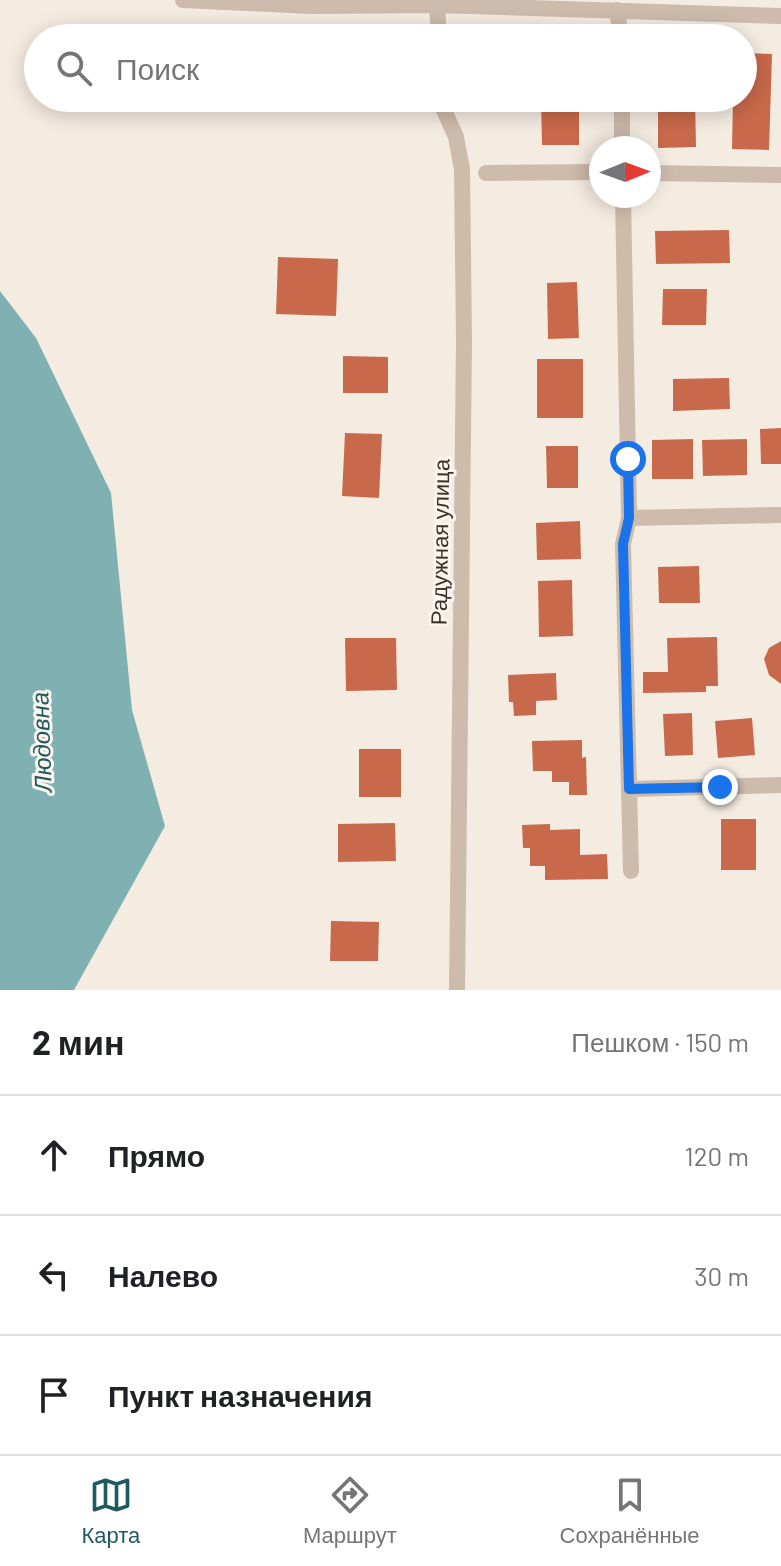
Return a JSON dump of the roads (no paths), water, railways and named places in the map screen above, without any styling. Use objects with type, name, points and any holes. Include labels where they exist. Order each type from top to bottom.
[{"type":"street","points":[[183,0],[781,16]]},
{"type":"street","points":[[437,5],[438,24]]},
{"type":"street","points":[[617,10],[619,24]]},
{"type":"street","name":"Радужная улица","points":[[445,112],[456,137],[462,169],[464,341],[457,990]]},
{"type":"street","points":[[622,112],[622,136]]},
{"type":"street","points":[[486,173],[589,172]]},
{"type":"street","points":[[661,173],[781,175]]},
{"type":"street","points":[[623,208],[629,518],[623,544],[631,871]]},
{"type":"street","points":[[629,518],[781,515]]},
{"type":"street","points":[[629,789],[781,785]]},
{"type":"water","name":"Людовна","points":[[0,291],[36,338],[111,493],[132,710],[165,826],[74,990],[0,990]]}]
